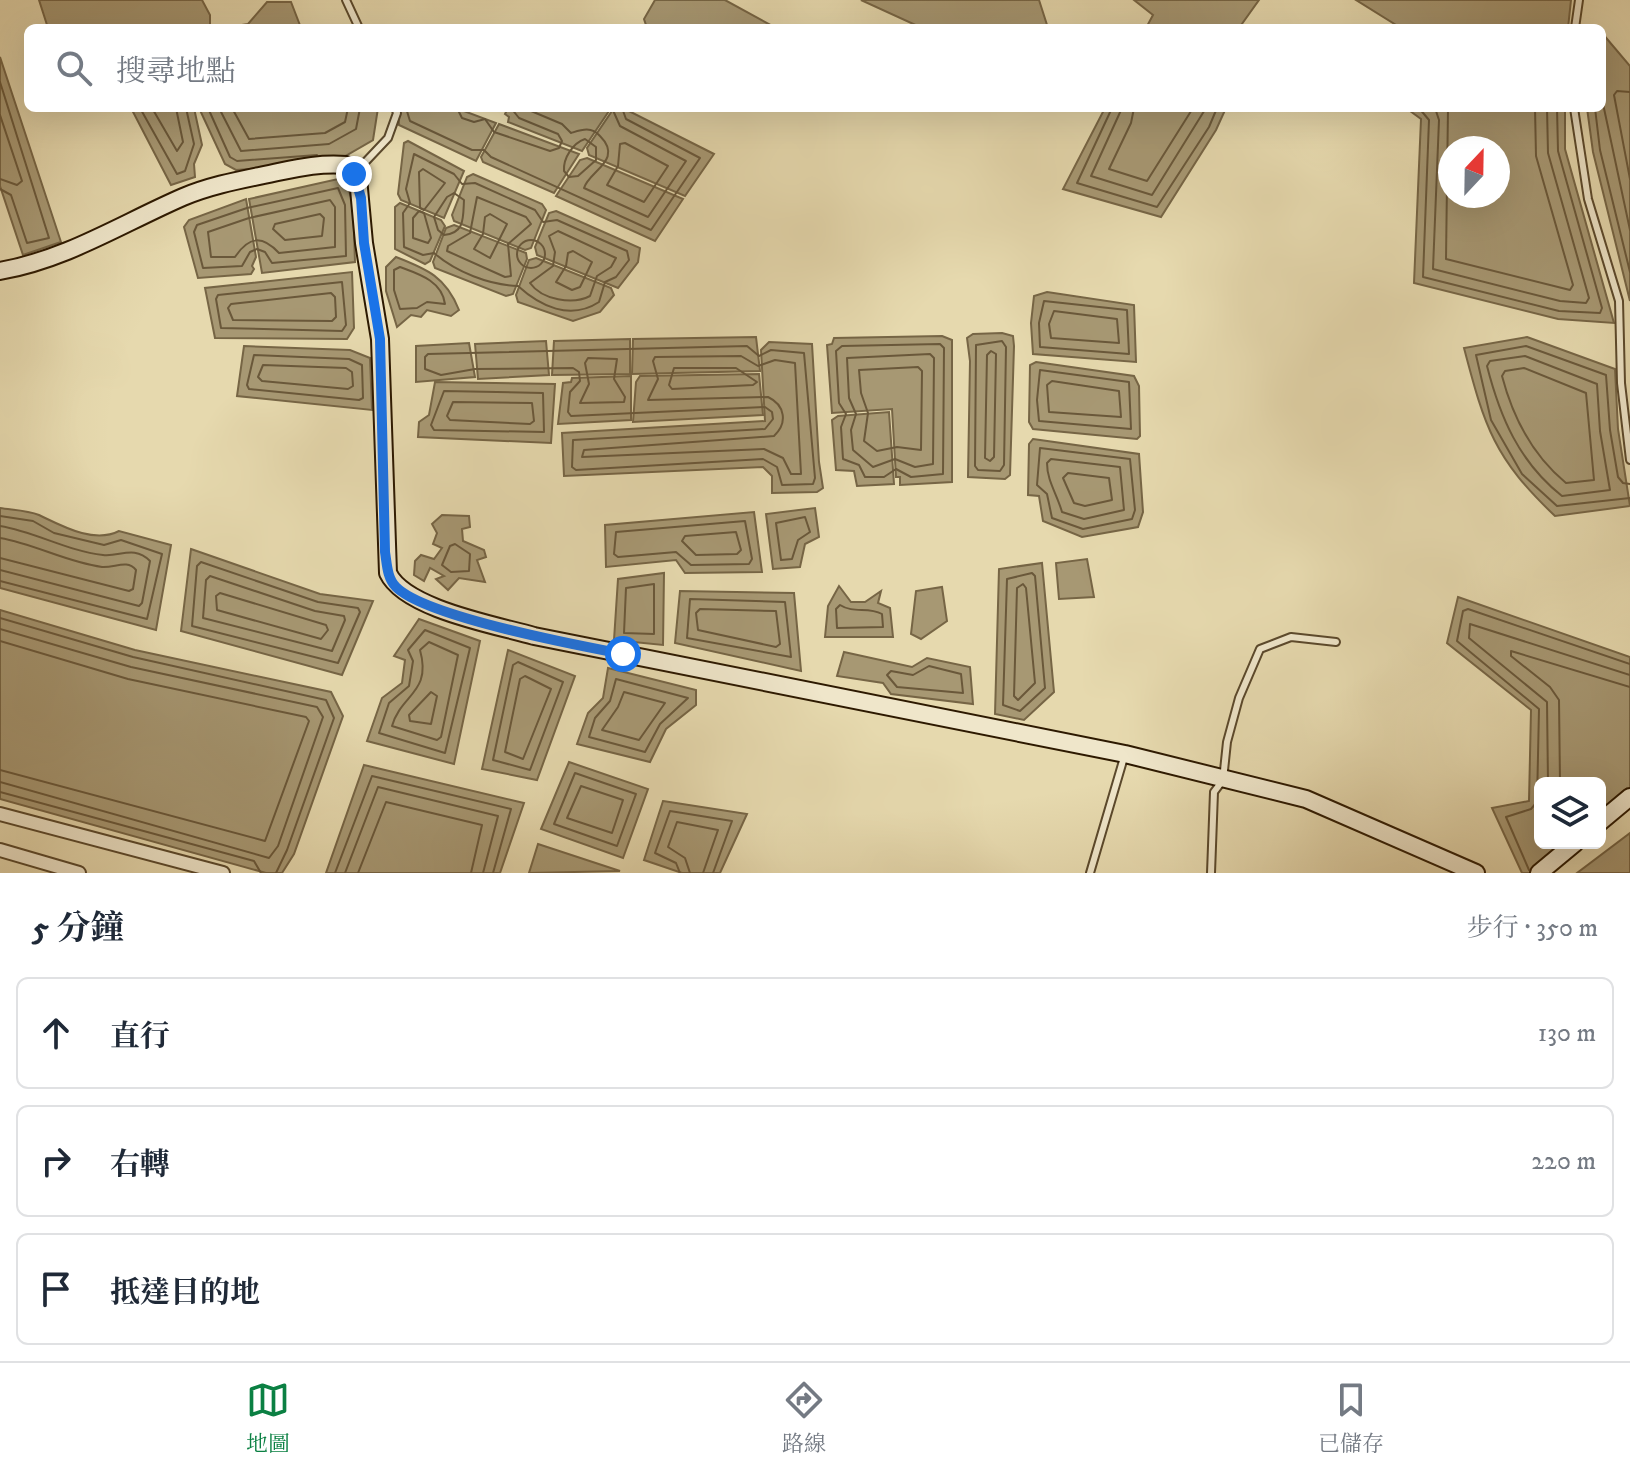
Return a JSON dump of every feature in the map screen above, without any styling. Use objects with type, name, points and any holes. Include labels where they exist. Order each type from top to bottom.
[{"type":"street","points":[[0,271],[69,253],[183,197],[221,183],[324,163],[346,165],[354,174],[361,198],[364,243],[380,339],[385,552],[388,573],[394,586],[406,594],[459,615],[534,636],[1125,754],[1306,799],[1476,873]]},
{"type":"street","points":[[1606,817],[1630,797]]},
{"type":"street","points":[[0,814],[223,873]]},
{"type":"street","points":[[1539,873],[1568,849]]},
{"type":"street","points":[[0,850],[79,873]]},
{"type":"lane","points":[[346,0],[357,24]]},
{"type":"lane","points":[[1576,24],[1579,0]]},
{"type":"lane","points":[[354,174],[388,138],[397,112]]},
{"type":"lane","points":[[1575,112],[1588,199],[1619,301],[1621,383],[1630,460]]},
{"type":"lane","points":[[1211,873],[1214,792],[1223,780],[1227,742],[1239,698],[1260,649],[1291,637],[1336,642]]},
{"type":"lane","points":[[1090,873],[1125,754]]},
{"type":"water","points":[[39,0],[202,0],[210,15],[210,24],[47,24]]},
{"type":"water","points":[[655,0],[725,0],[769,24],[646,24],[644,19]]},
{"type":"water","points":[[861,0],[1039,0],[1047,24],[913,24]]},
{"type":"water","points":[[1134,0],[1259,0],[1242,24],[1148,24],[1153,15]]},
{"type":"water","points":[[1356,0],[1571,0],[1568,24],[1395,24]]},
{"type":"water","points":[[267,2],[291,2],[299,24],[248,24]]},
{"type":"water","points":[[1606,38],[1630,66],[1630,301],[1593,152],[1588,112],[1606,112]]},
{"type":"water","points":[[0,57],[61,242],[23,255],[0,186]]},
{"type":"water","points":[[133,112],[195,112],[202,145],[194,164],[195,177],[171,185]]},
{"type":"water","points":[[201,112],[377,112],[373,140],[335,162],[236,170],[225,164]]},
{"type":"water","points":[[398,112],[467,112],[496,123],[476,161],[399,125]]},
{"type":"water","points":[[608,112],[582,151],[508,122],[509,117],[505,114]]},
{"type":"water","points":[[611,112],[631,112],[714,154],[685,196],[589,155],[587,148]]},
{"type":"water","points":[[1103,112],[1224,112],[1161,217],[1063,189]]},
{"type":"water","points":[[1411,112],[1565,112],[1565,149],[1614,323],[1558,319],[1414,283],[1421,119]]},
{"type":"water","points":[[499,124],[579,154],[554,193],[483,162],[481,157]]},
{"type":"water","points":[[408,141],[464,171],[444,218],[401,200],[398,194],[404,143]]},
{"type":"water","points":[[587,158],[683,199],[655,241],[556,196],[580,160]]},
{"type":"water","points":[[473,174],[542,204],[546,210],[531,248],[525,250],[454,221],[452,215],[467,177]]},
{"type":"water","points":[[338,179],[347,184],[353,204],[355,262],[262,273],[249,199]]},
{"type":"water","points":[[246,199],[256,257],[251,274],[198,278],[184,227],[189,220]]},
{"type":"water","points":[[400,203],[441,220],[445,226],[430,261],[425,264],[395,249],[395,207]]},
{"type":"water","points":[[556,211],[640,248],[638,262],[618,288],[537,255],[535,247],[549,213]]},
{"type":"water","points":[[454,225],[526,253],[527,259],[513,294],[506,296],[435,268],[433,262],[446,228]]},
{"type":"water","points":[[396,257],[442,282],[459,310],[451,316],[427,310],[421,317],[411,315],[397,327],[386,291],[386,267]]},
{"type":"water","points":[[536,258],[611,288],[614,295],[600,312],[573,321],[518,302],[516,295],[529,260]]},
{"type":"water","points":[[352,272],[354,328],[347,339],[215,338],[205,288]]},
{"type":"water","points":[[1047,292],[1134,305],[1136,362],[1033,354],[1031,323],[1034,296]]},
{"type":"water","points":[[1002,333],[1013,336],[1014,346],[1010,475],[1005,479],[968,477],[970,361],[967,338],[973,334]]},
{"type":"water","points":[[942,336],[952,340],[952,482],[900,485],[900,477],[896,477],[892,409],[832,413],[827,345],[832,344],[834,338]]},
{"type":"water","points":[[756,337],[760,371],[632,374],[633,339]]},
{"type":"water","points":[[1527,337],[1615,369],[1618,429],[1630,506],[1555,516],[1518,477],[1494,440],[1478,400],[1464,348]]},
{"type":"water","points":[[630,339],[630,374],[552,375],[554,341]]},
{"type":"water","points":[[546,341],[549,375],[478,379],[475,344]]},
{"type":"water","points":[[769,342],[812,344],[823,488],[817,492],[772,493],[772,476],[763,467],[564,476],[562,433],[765,421],[761,350]]},
{"type":"water","points":[[469,343],[475,377],[416,382],[416,346]]},
{"type":"water","points":[[244,346],[350,350],[370,358],[372,410],[237,396]]},
{"type":"water","points":[[1036,362],[1134,376],[1139,386],[1140,436],[1137,439],[1033,429],[1029,422],[1030,365]]},
{"type":"water","points":[[759,374],[763,415],[633,422],[636,382],[640,376]]},
{"type":"water","points":[[631,376],[631,420],[558,424],[563,383],[571,382],[572,378]]},
{"type":"water","points":[[435,382],[555,384],[551,443],[418,437],[419,422],[429,415]]},
{"type":"water","points":[[889,412],[894,484],[857,486],[854,471],[836,470],[832,420],[838,416]]},
{"type":"water","points":[[1033,439],[1139,454],[1143,512],[1138,527],[1082,537],[1043,521],[1039,496],[1028,495],[1029,444]]},
{"type":"water","points":[[0,508],[34,513],[89,535],[119,531],[171,545],[156,630],[0,588]]},
{"type":"water","points":[[815,508],[819,537],[805,544],[800,567],[773,569],[766,514]]},
{"type":"water","points":[[754,512],[762,572],[685,573],[676,560],[606,567],[605,525]]},
{"type":"water","points":[[442,515],[469,516],[470,527],[462,529],[463,541],[484,550],[486,557],[477,560],[485,582],[459,578],[448,590],[436,579],[444,576],[430,568],[424,581],[414,575],[415,561],[421,555],[434,559],[442,548],[433,544],[437,533],[432,524]]},
{"type":"water","points":[[191,549],[320,594],[373,601],[342,675],[181,631]]},
{"type":"water","points":[[1087,559],[1094,597],[1059,599],[1056,563]]},
{"type":"water","points":[[1042,563],[1054,692],[1024,720],[995,714],[999,569]]},
{"type":"water","points":[[664,573],[663,645],[614,640],[618,579]]},
{"type":"water","points":[[839,586],[851,602],[865,602],[881,591],[878,603],[890,608],[893,637],[825,637],[828,606]]},
{"type":"water","points":[[942,587],[947,621],[921,639],[911,634],[916,591]]},
{"type":"water","points":[[680,591],[794,593],[801,671],[675,643]]},
{"type":"water","points":[[1458,597],[1630,657],[1630,806],[1606,824],[1606,777],[1534,777],[1534,849],[1573,849],[1541,873],[1522,873],[1492,808],[1529,801],[1531,710],[1447,643]]},
{"type":"water","points":[[0,610],[135,650],[331,692],[343,716],[294,854],[282,873],[266,873],[0,799]]},
{"type":"water","points":[[419,619],[480,641],[454,764],[367,741],[382,698],[402,683],[405,660],[394,656]]},
{"type":"water","points":[[508,650],[575,676],[537,780],[482,769]]},
{"type":"water","points":[[844,652],[912,667],[927,658],[970,667],[973,704],[891,694],[883,683],[837,676]]},
{"type":"water","points":[[608,668],[696,690],[696,705],[666,729],[650,762],[577,744],[588,713],[603,698]]},
{"type":"water","points":[[569,762],[648,789],[623,858],[541,829]]},
{"type":"water","points":[[364,765],[524,803],[500,873],[326,873]]},
{"type":"water","points":[[663,801],[747,814],[720,873],[682,873],[644,860]]},
{"type":"water","points":[[1630,833],[1630,873],[1577,873]]},
{"type":"water","points":[[538,844],[620,871],[529,873]]},
{"type":"route","points":[[354,174],[358,178],[364,243],[380,339],[384,407],[385,552],[388,573],[394,586],[406,594],[459,615],[534,636],[623,654]]}]
